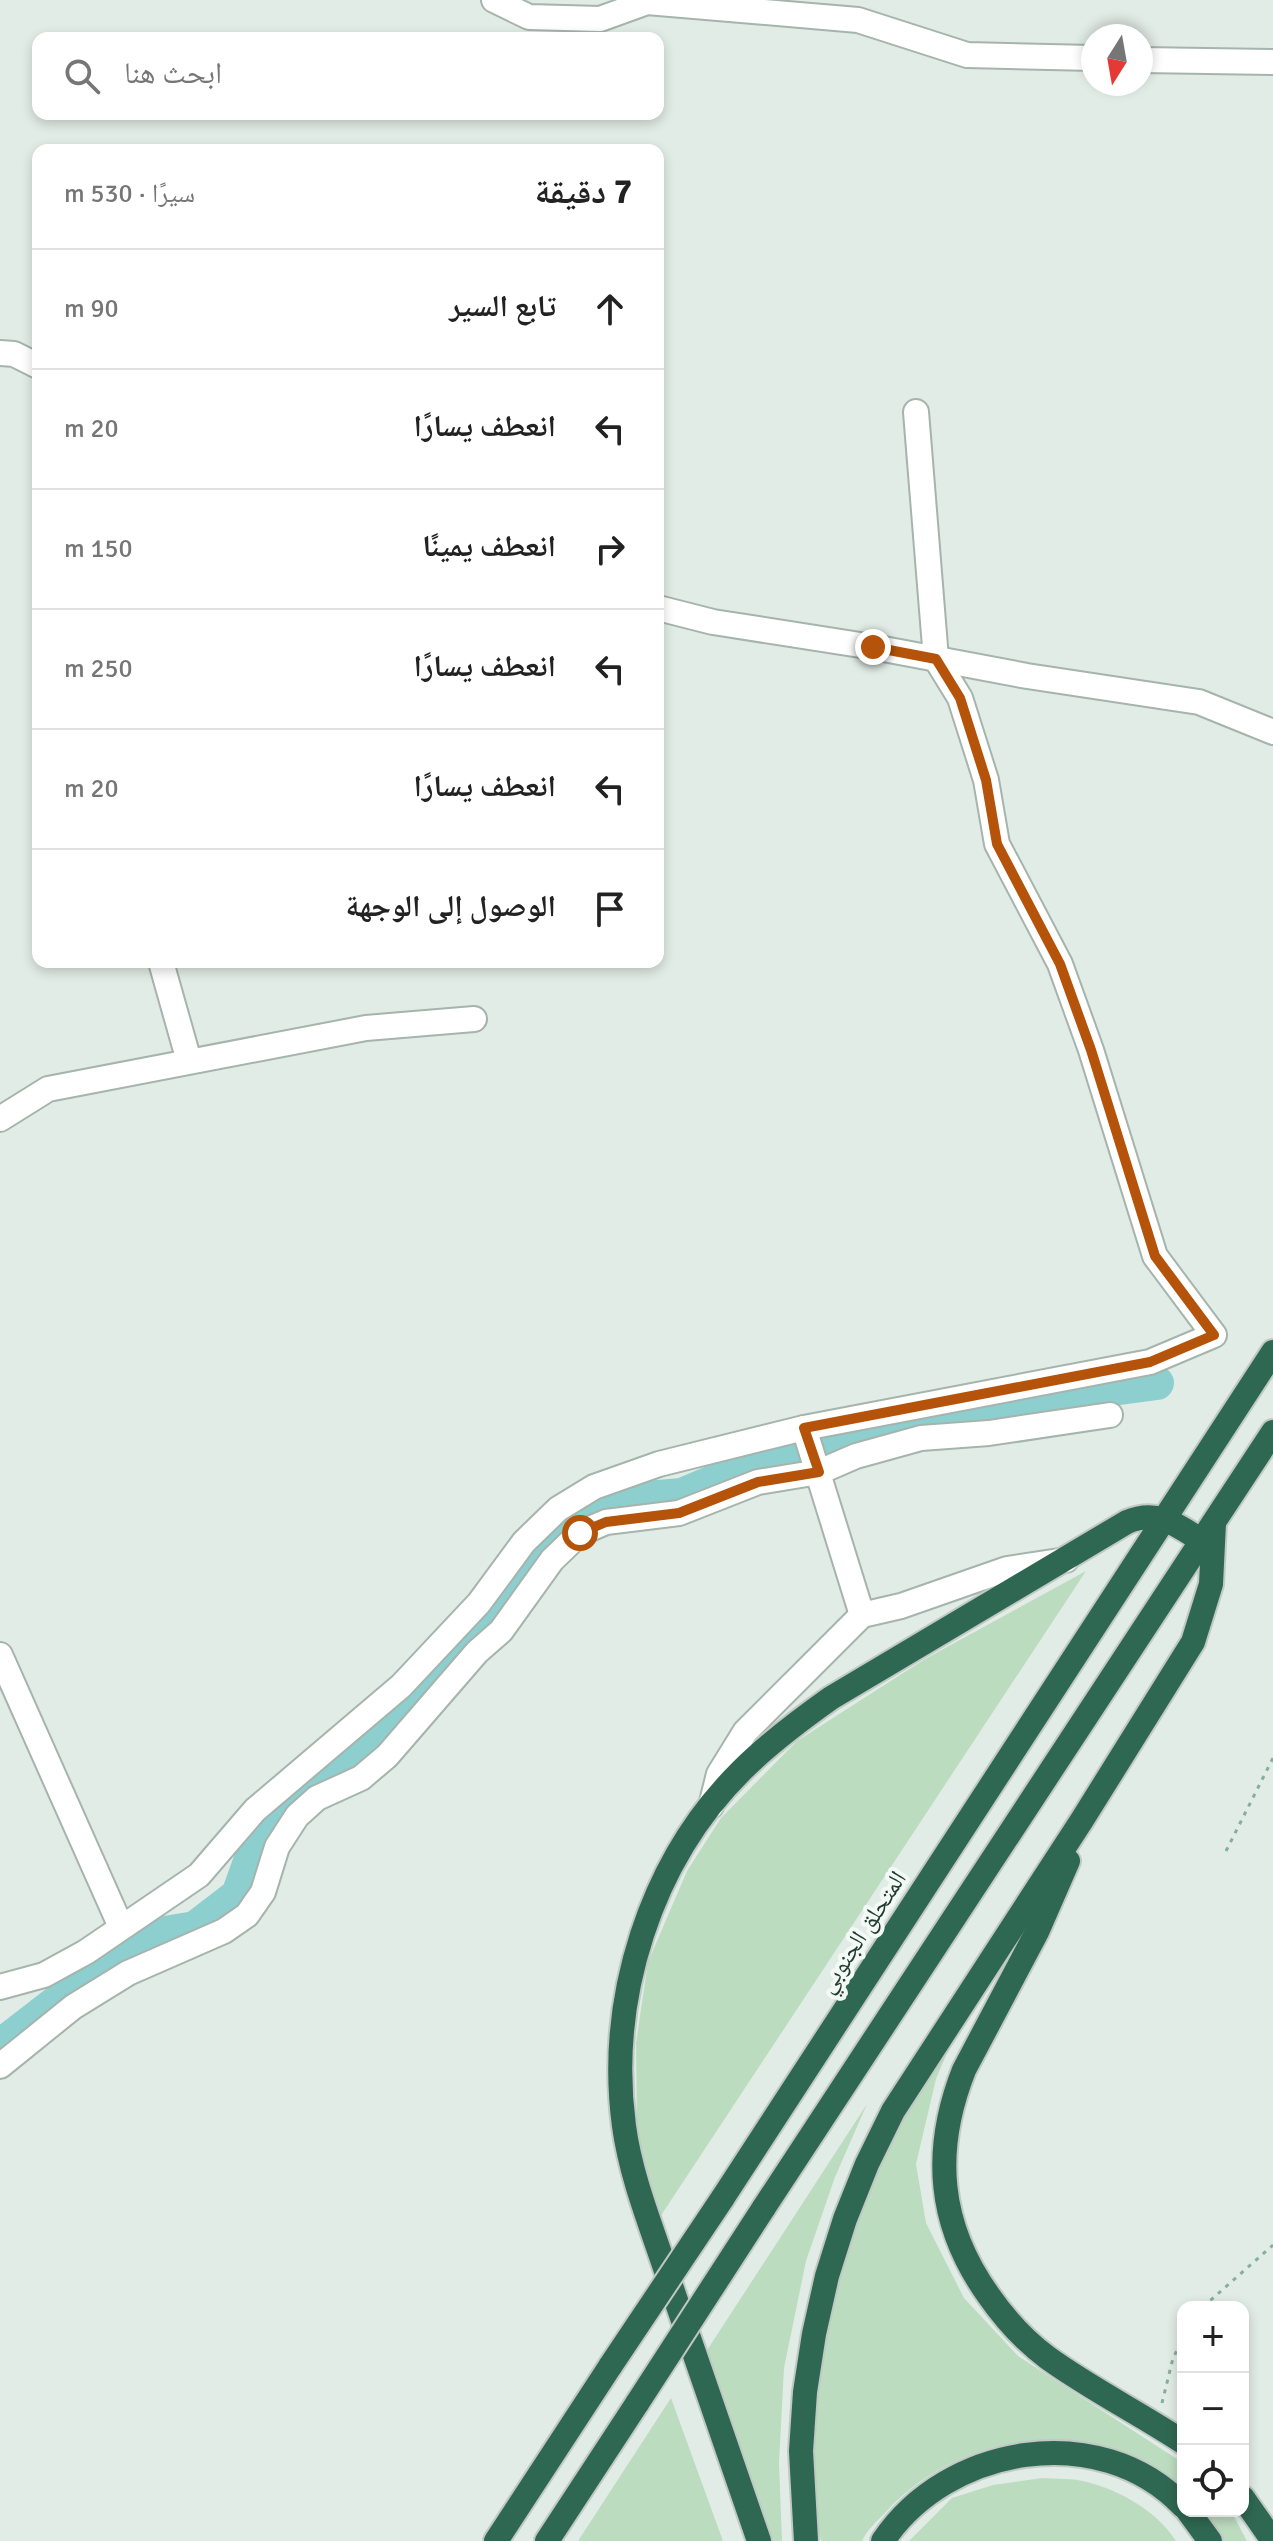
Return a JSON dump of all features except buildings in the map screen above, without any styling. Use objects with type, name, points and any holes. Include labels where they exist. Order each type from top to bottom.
[{"type":"highway","name":"المتحلق الجنوبي","points":[[496,2541],[1273,1352]]},
{"type":"highway","points":[[547,2541],[1270,1440]]},
{"type":"highway","points":[[759,2541],[639,2193],[628,2149],[621,2093],[624,2017],[642,1934],[657,1895],[676,1857],[711,1806],[741,1771],[790,1727],[821,1705],[1127,1522],[1140,1517],[1165,1518],[1208,1532]]},
{"type":"highway","points":[[806,2541],[801,2451],[805,2392],[827,2276],[845,2219],[893,2111],[1082,1820],[1193,1642],[1211,1584],[1208,1532]]},
{"type":"highway","points":[[1082,1820],[1050,1905],[954,2095],[943,2156],[945,2191],[952,2225],[974,2275],[1006,2320],[1046,2357],[1177,2438]]},
{"type":"highway","points":[[883,2541],[895,2523],[938,2485],[973,2467],[1031,2454],[1072,2455],[1127,2467],[1161,2486],[1177,2501]]},
{"type":"highway","points":[[1249,2507],[1273,2541]]},
{"type":"highway","points":[[1192,2517],[1210,2541]]},
{"type":"street","points":[[494,0],[529,17],[600,19],[647,2],[858,20],[967,55],[1081,58]]},
{"type":"street","points":[[1153,60],[1273,62]]},
{"type":"street","points":[[0,353],[14,354],[32,363]]},
{"type":"street","points":[[0,1987],[44,1975],[86,1952],[199,1875],[255,1810],[401,1686],[479,1603],[524,1542],[558,1509],[594,1487],[659,1464],[804,1428],[1150,1362],[1214,1335],[1155,1256],[1091,1050],[1060,964],[997,844],[986,780],[960,698],[936,659],[916,412]]},
{"type":"street","points":[[664,610],[713,622],[1199,702],[1273,732]]},
{"type":"street","points":[[163,968],[189,1061]]},
{"type":"street","points":[[0,1119],[48,1089],[366,1028],[474,1019]]},
{"type":"street","points":[[0,2066],[73,2007],[128,1973],[224,1931],[247,1915],[263,1892],[277,1847],[297,1816],[317,1798],[361,1778],[387,1756],[477,1652],[501,1631],[552,1560],[580,1533],[606,1522],[679,1513],[758,1482],[819,1472],[856,1456],[921,1438],[989,1433],[1110,1415]]},
{"type":"street","points":[[804,1428],[862,1615]]},
{"type":"street","points":[[711,1806],[723,1767],[745,1732],[862,1615],[901,1606],[1007,1569],[1066,1560]]},
{"type":"street","points":[[0,1655],[121,1927]]},
{"type":"street","points":[[44,1975],[73,2007]]},
{"type":"path","points":[[1226,1851],[1273,1758]]},
{"type":"path","points":[[1210,2301],[1273,2245]]},
{"type":"path","points":[[1153,2424],[1162,2405],[1177,2350]]},
{"type":"green space","points":[[1086,1571],[656,2223],[637,2130],[636,2043],[648,1962],[687,1871],[721,1818],[797,1741],[925,1659]]},
{"type":"green space","points":[[966,2008],[936,2079],[916,2164],[926,2223],[964,2298],[1018,2356],[1177,2459],[1177,2492],[1130,2459],[1093,2445],[1065,2441],[1008,2444],[953,2462],[928,2476],[905,2493],[869,2529],[862,2541],[821,2541],[815,2515],[814,2454],[820,2364],[842,2258],[868,2175]]},
{"type":"green space","points":[[867,2104],[835,2177],[806,2261],[784,2368],[779,2463],[782,2541],[769,2541],[702,2358]]},
{"type":"green space","points":[[671,2398],[723,2541],[578,2541]]},
{"type":"green space","points":[[1042,2478],[1082,2481],[1112,2491],[1149,2512],[1176,2541],[909,2541],[952,2498],[993,2485]]},
{"type":"green space","points":[[1202,2517],[1234,2517],[1247,2541],[1216,2541]]},
{"type":"waterway","points":[[0,2046],[141,1937],[195,1928],[238,1895],[257,1842],[284,1801],[316,1775],[366,1751],[417,1691],[468,1647],[501,1609],[532,1559],[577,1516],[635,1499],[682,1495],[746,1468],[927,1416],[986,1414],[1090,1392],[1157,1383]]},
{"type":"route","points":[[580,1533],[606,1522],[679,1513],[758,1482],[819,1472],[804,1428],[1150,1362],[1214,1335],[1155,1256],[1091,1050],[1060,964],[997,844],[986,780],[960,698],[936,659],[873,647]]}]
